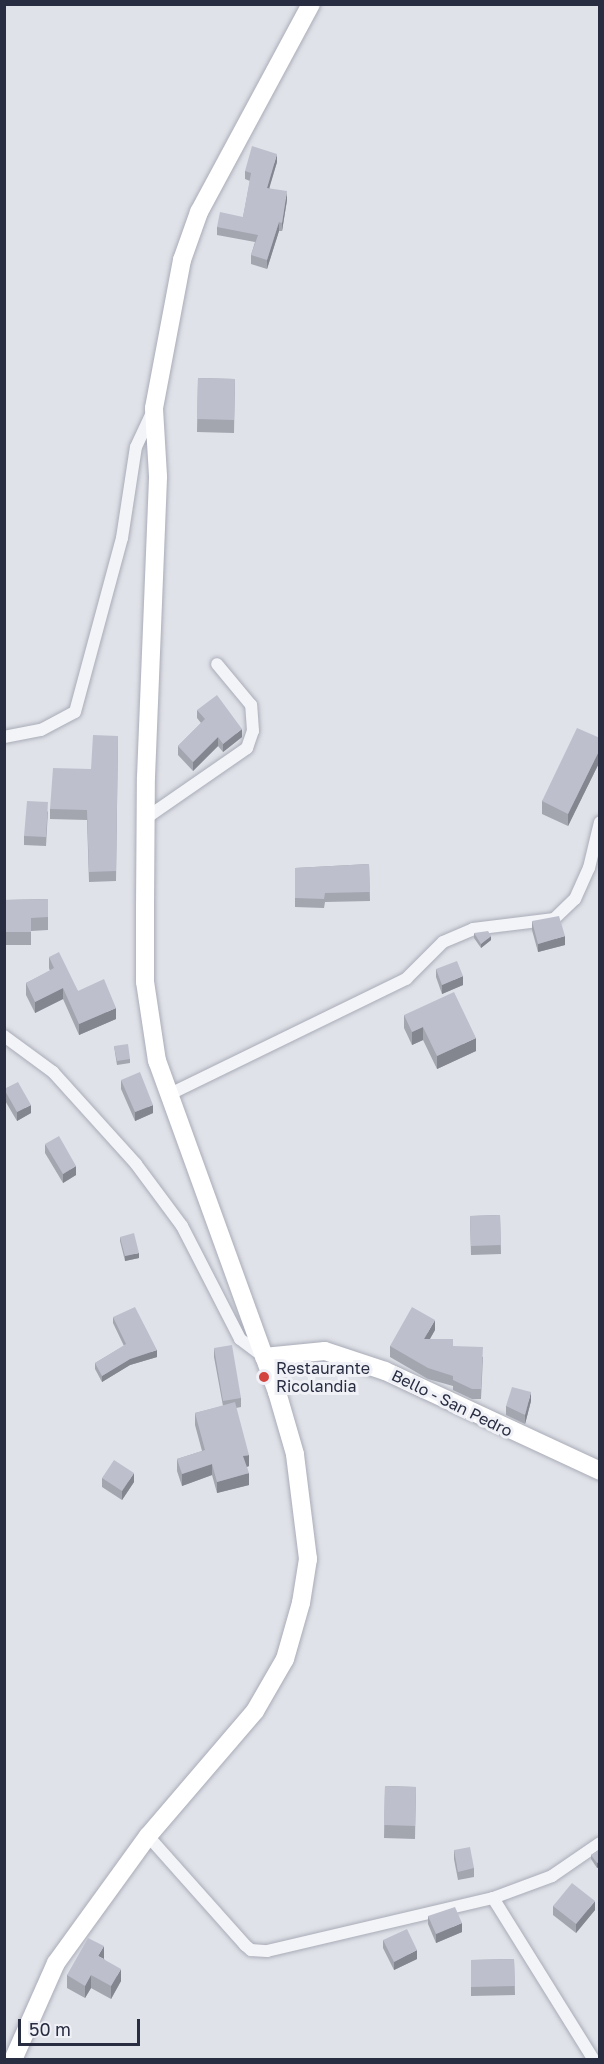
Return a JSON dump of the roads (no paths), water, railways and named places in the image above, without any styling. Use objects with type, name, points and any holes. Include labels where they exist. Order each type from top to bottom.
[{"type":"main road","points":[[13,2060],[56,1963],[148,1836],[255,1711],[285,1659],[301,1603],[308,1559],[304,1509],[295,1454],[264,1356],[157,1061],[145,982],[146,818],[158,476],[154,408],[182,260],[199,212],[313,6]]},
{"type":"main road","name":"Bello - San Pedro","points":[[264,1356],[325,1351],[374,1367],[600,1471]]},
{"type":"street","points":[[4,737],[41,730],[75,712],[122,538],[136,447],[154,408]]},
{"type":"street","points":[[146,818],[247,748],[253,731],[251,705],[217,664]]},
{"type":"street","points":[[170,1094],[406,979],[443,942],[473,929],[554,919],[575,899],[589,868],[600,822]]},
{"type":"street","points":[[4,1036],[53,1072],[136,1164],[182,1226],[240,1340],[264,1356]]},
{"type":"street","points":[[148,1836],[251,1950],[267,1951],[493,1898],[552,1876],[600,1844]]},
{"type":"street","points":[[493,1898],[594,2060]]},
{"type":"place","name":"Restaurante Ricolandia","points":[[264,1377]]}]
